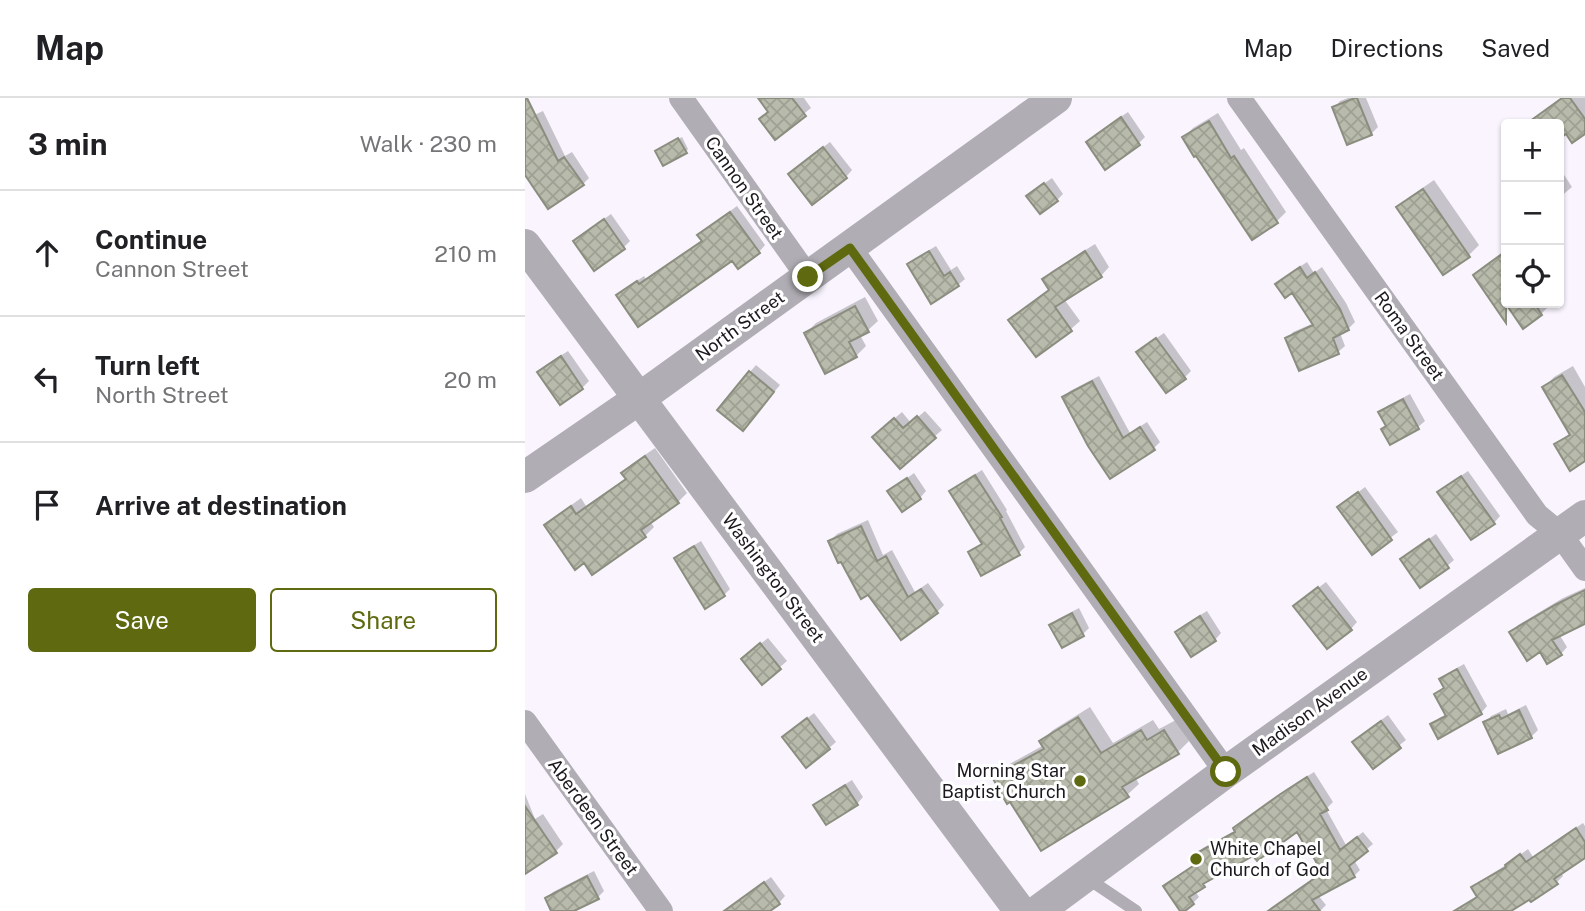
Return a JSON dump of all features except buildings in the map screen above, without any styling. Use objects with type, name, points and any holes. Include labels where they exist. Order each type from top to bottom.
[{"type":"street","name":"Cannon Street","points":[[681,98],[808,277]]},
{"type":"street","name":"North Street","points":[[525,477],[640,398],[1056,98]]},
{"type":"street","name":"Roma Street","points":[[1239,98],[1537,515],[1560,534],[1585,569]]},
{"type":"street","name":"Washington Street","points":[[525,245],[1020,911]]},
{"type":"street","points":[[850,248],[1226,772]]},
{"type":"street","name":"Madison Avenue","points":[[1038,911],[1226,772],[1585,516]]},
{"type":"street","name":"Aberdeen Street","points":[[525,722],[660,911]]},
{"type":"lane","points":[[1085,877],[1136,911]]},
{"type":"place","name":"Morning Star Baptist Church","points":[[1080,781]]},
{"type":"place","name":"White Chapel Church of God","points":[[1196,859]]},
{"type":"route","points":[[808,277],[850,248],[1226,772]]}]
